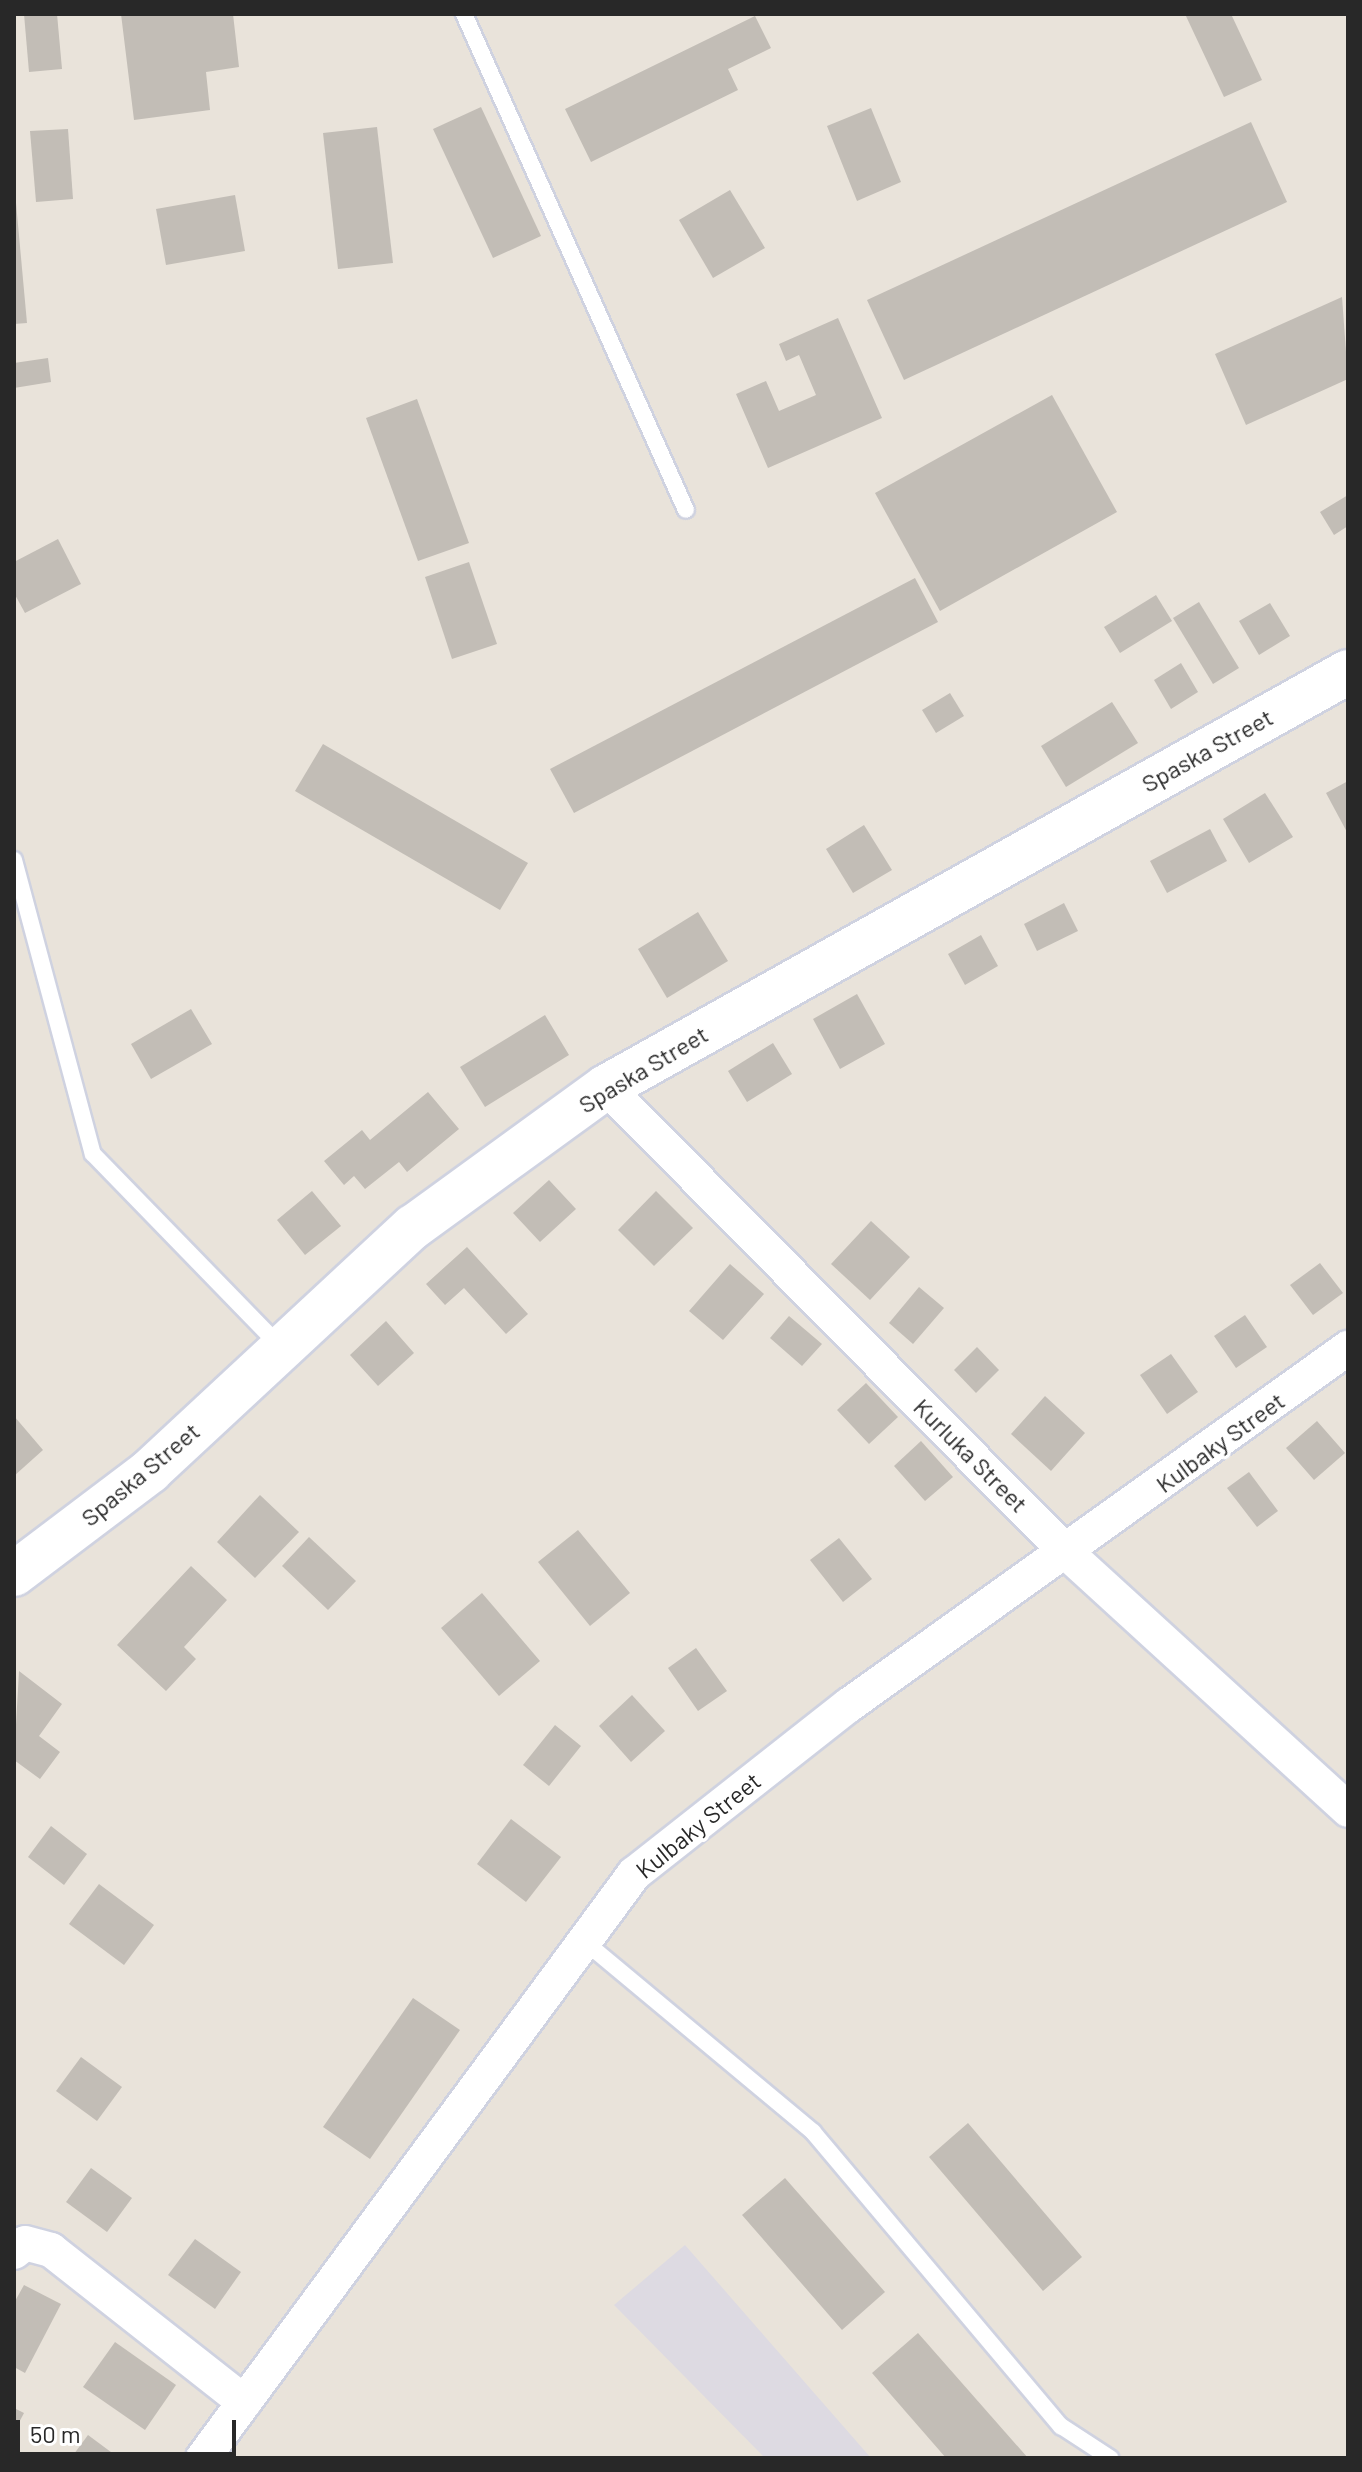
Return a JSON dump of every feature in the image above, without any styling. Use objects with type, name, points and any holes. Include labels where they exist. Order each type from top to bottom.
[{"type":"street","name":"Spaska Street","points":[[14,1574],[150,1471],[413,1227],[606,1087],[1348,672]]},
{"type":"street","name":"Kurluka Street","points":[[606,1087],[1067,1553],[1348,1810]]},
{"type":"street","name":"Kulbaky Street","points":[[203,2458],[634,1874],[849,1705],[1067,1553],[1348,1348]]},
{"type":"street","points":[[14,2252],[25,2243],[51,2250],[244,2402]]},
{"type":"lane","points":[[464,14],[686,510]]},
{"type":"lane","points":[[14,860],[93,1154],[283,1348]]},
{"type":"lane","points":[[584,1941],[813,2132],[1061,2426],[1110,2458]]},
{"type":"shaded area","points":[[685,2245],[871,2458],[765,2458],[614,2305]]},
{"type":"building","points":[[24,14],[57,14],[62,69],[29,72]]},
{"type":"building","points":[[121,14],[233,14],[239,67],[206,72],[210,110],[134,120]]},
{"type":"building","points":[[1185,14],[1231,14],[1262,80],[1224,97]]},
{"type":"building","points":[[755,16],[771,48],[728,69],[738,90],[591,162],[565,109]]},
{"type":"building","points":[[481,107],[541,236],[493,258],[433,129]]},
{"type":"building","points":[[871,108],[901,182],[857,201],[827,126]]},
{"type":"building","points":[[1251,122],[1287,202],[904,380],[867,300]]},
{"type":"building","points":[[377,127],[393,263],[338,269],[323,133]]},
{"type":"building","points":[[68,129],[73,199],[36,202],[30,131]]},
{"type":"building","points":[[14,181],[27,323],[14,324]]},
{"type":"building","points":[[730,190],[765,248],[713,278],[679,220]]},
{"type":"building","points":[[235,195],[245,251],[166,265],[156,209]]},
{"type":"building","points":[[1342,297],[1348,379],[1246,425],[1215,354]]},
{"type":"building","points":[[838,318],[882,418],[768,468],[736,394],[766,381],[779,411],[816,395],[799,355],[786,361],[779,344]]},
{"type":"building","points":[[48,358],[51,382],[14,388],[14,363]]},
{"type":"building","points":[[1052,395],[1117,512],[940,611],[875,493]]},
{"type":"building","points":[[417,399],[469,543],[418,561],[366,418]]},
{"type":"building","points":[[1348,495],[1348,526],[1334,535],[1320,512]]},
{"type":"building","points":[[58,539],[81,584],[25,613],[14,593],[14,562]]},
{"type":"building","points":[[469,562],[497,644],[452,659],[425,577]]},
{"type":"building","points":[[915,578],[938,622],[574,813],[550,769]]},
{"type":"building","points":[[1156,595],[1172,621],[1120,653],[1104,627]]},
{"type":"building","points":[[1199,602],[1239,668],[1213,684],[1173,618]]},
{"type":"building","points":[[1270,603],[1290,636],[1259,655],[1239,621]]},
{"type":"building","points":[[1181,663],[1198,692],[1171,709],[1154,680]]},
{"type":"building","points":[[950,693],[964,716],[936,733],[922,710]]},
{"type":"building","points":[[1112,702],[1138,743],[1066,787],[1041,746]]},
{"type":"building","points":[[323,744],[528,863],[500,910],[295,791]]},
{"type":"building","points":[[1348,781],[1348,834],[1326,793]]},
{"type":"building","points":[[1265,793],[1293,837],[1249,863],[1223,819]]},
{"type":"building","points":[[864,825],[892,870],[853,893],[826,849]]},
{"type":"building","points":[[1210,829],[1227,861],[1167,893],[1150,861]]},
{"type":"building","points":[[1064,903],[1078,931],[1037,951],[1024,924]]},
{"type":"building","points":[[698,912],[728,961],[667,998],[638,949]]},
{"type":"building","points":[[981,935],[998,966],[965,985],[948,954]]},
{"type":"building","points":[[857,994],[885,1044],[840,1069],[813,1019]]},
{"type":"building","points":[[191,1009],[212,1044],[151,1079],[131,1044]]},
{"type":"building","points":[[545,1015],[569,1055],[485,1107],[460,1067]]},
{"type":"building","points":[[773,1043],[792,1074],[747,1102],[728,1071]]},
{"type":"building","points":[[428,1092],[459,1129],[407,1172],[399,1162],[365,1189],[354,1176],[344,1185],[324,1161],[362,1130],[370,1140]]},
{"type":"building","points":[[549,1180],[576,1209],[540,1242],[513,1213]]},
{"type":"building","points":[[312,1191],[341,1226],[305,1255],[277,1220]]},
{"type":"building","points":[[656,1191],[693,1228],[654,1266],[618,1230]]},
{"type":"building","points":[[871,1221],[910,1257],[870,1300],[831,1264]]},
{"type":"building","points":[[467,1247],[528,1314],[506,1334],[464,1288],[445,1305],[426,1284]]},
{"type":"building","points":[[1320,1263],[1343,1293],[1313,1315],[1290,1285]]},
{"type":"building","points":[[730,1264],[764,1294],[723,1340],[689,1311]]},
{"type":"building","points":[[919,1287],[944,1308],[913,1344],[889,1323]]},
{"type":"building","points":[[1245,1315],[1267,1347],[1236,1368],[1214,1336]]},
{"type":"building","points":[[789,1316],[822,1344],[802,1366],[770,1338]]},
{"type":"building","points":[[386,1321],[414,1353],[378,1386],[350,1355]]},
{"type":"building","points":[[977,1347],[999,1370],[976,1393],[954,1370]]},
{"type":"building","points":[[1171,1354],[1198,1392],[1167,1414],[1140,1375]]},
{"type":"building","points":[[866,1383],[898,1417],[869,1444],[837,1410]]},
{"type":"building","points":[[1045,1396],[1085,1433],[1051,1471],[1011,1434]]},
{"type":"building","points":[[14,1416],[43,1450],[14,1476]]},
{"type":"building","points":[[1317,1421],[1345,1453],[1314,1480],[1286,1448]]},
{"type":"building","points":[[921,1441],[953,1477],[925,1501],[894,1466]]},
{"type":"building","points":[[1249,1472],[1278,1511],[1257,1527],[1227,1488]]},
{"type":"building","points":[[260,1495],[299,1532],[255,1578],[217,1542]]},
{"type":"building","points":[[578,1530],[630,1593],[590,1626],[538,1562]]},
{"type":"building","points":[[309,1537],[356,1581],[328,1610],[282,1566]]},
{"type":"building","points":[[839,1538],[872,1579],[843,1602],[810,1560]]},
{"type":"building","points":[[191,1566],[227,1600],[184,1647],[196,1659],[166,1691],[117,1645]]},
{"type":"building","points":[[482,1593],[540,1661],[499,1696],[441,1628]]},
{"type":"building","points":[[696,1648],[727,1691],[698,1711],[668,1668]]},
{"type":"building","points":[[19,1671],[62,1704],[39,1736],[60,1752],[40,1779],[14,1760]]},
{"type":"building","points":[[632,1695],[665,1731],[631,1762],[599,1726]]},
{"type":"building","points":[[555,1725],[581,1746],[549,1786],[523,1765]]},
{"type":"building","points":[[511,1819],[561,1857],[526,1902],[477,1864]]},
{"type":"building","points":[[51,1826],[87,1854],[64,1885],[28,1857]]},
{"type":"building","points":[[99,1884],[154,1925],[124,1965],[69,1924]]},
{"type":"building","points":[[413,1998],[460,2030],[370,2159],[323,2127]]},
{"type":"building","points":[[81,2057],[122,2087],[97,2121],[56,2091]]},
{"type":"building","points":[[968,2123],[1082,2257],[1043,2291],[929,2157]]},
{"type":"building","points":[[91,2168],[132,2198],[107,2232],[66,2202]]},
{"type":"building","points":[[785,2178],[885,2292],[842,2330],[742,2215]]},
{"type":"building","points":[[195,2239],[241,2272],[215,2309],[168,2275]]},
{"type":"building","points":[[24,2285],[61,2304],[25,2373],[14,2367],[14,2303]]},
{"type":"building","points":[[918,2333],[1028,2458],[946,2458],[872,2373]]},
{"type":"building","points":[[115,2342],[176,2385],[145,2430],[83,2387]]},
{"type":"building","points":[[14,2408],[24,2413],[14,2432]]},
{"type":"building","points":[[88,2435],[119,2458],[71,2458]]}]
